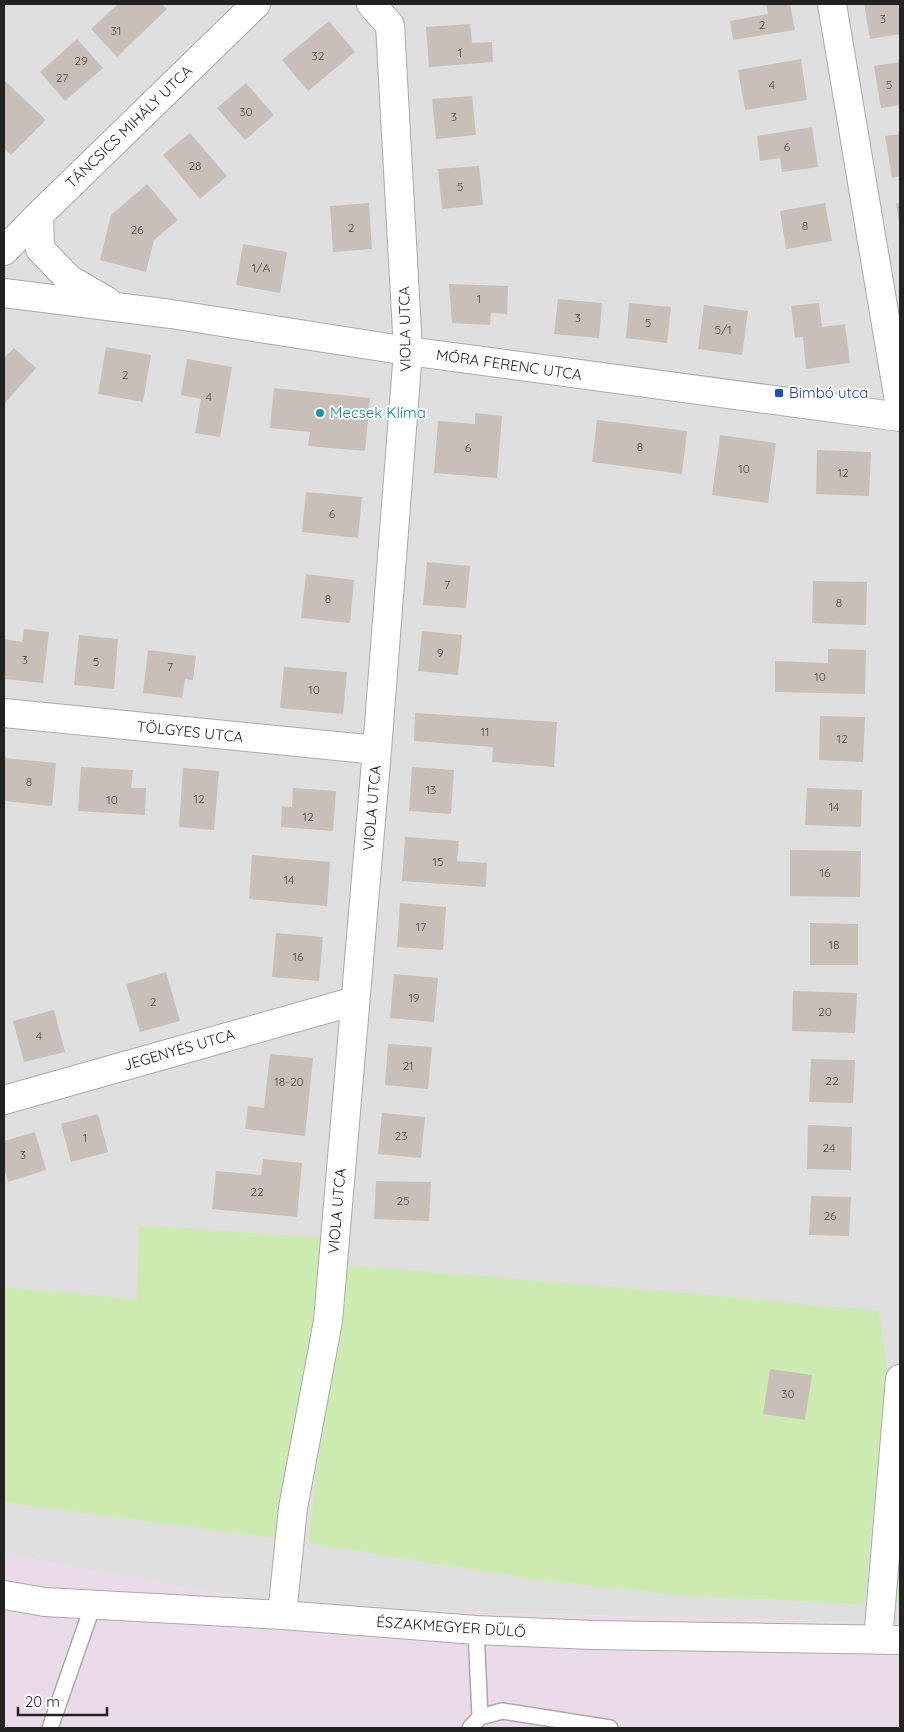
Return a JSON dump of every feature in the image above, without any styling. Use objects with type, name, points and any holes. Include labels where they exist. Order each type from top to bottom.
[{"type":"street","name":"TÁNCSICS MIHÁLY UTCA","points":[[4,251],[256,4]]},
{"type":"street","name":"VIOLA UTCA","points":[[282,1615],[293,1508],[328,1321],[354,1000],[377,750],[408,351],[390,25],[370,4]]},
{"type":"street","points":[[832,4],[900,407]]},
{"type":"street","name":"MÓRA FERENC UTCA","points":[[39,215],[40,249],[69,279],[119,308]]},
{"type":"street","name":"MÓRA FERENC UTCA","points":[[4,293],[171,314],[408,351],[900,418]]},
{"type":"street","name":"TÖLGYES UTCA","points":[[4,713],[377,750]]},
{"type":"street","name":"JEGENYÉS UTCA","points":[[4,1100],[354,1000]]},
{"type":"street","points":[[889,1640],[900,1380]]},
{"type":"street","name":"ÉSZAKMEGYER DŰLŐ","points":[[4,1596],[45,1602],[282,1615],[476,1630],[603,1635],[889,1640]]},
{"type":"lane","points":[[50,1728],[93,1605]]},
{"type":"lane","points":[[476,1630],[475,1723],[502,1711],[610,1728]]},
{"type":"shaded area","points":[[4,4],[900,4],[900,1623],[297,1608],[4,1554]]},
{"type":"shaded area","points":[[4,1554],[297,1608],[900,1623],[900,1728],[4,1728]]},
{"type":"green space","points":[[139,1225],[326,1238],[309,1370],[275,1538],[4,1502],[4,1287],[137,1299]]},
{"type":"green space","points":[[344,1265],[879,1311],[887,1369],[864,1604],[677,1595],[533,1579],[308,1543]]},
{"type":"green space","points":[[900,1382],[900,1603],[891,1602]]},
{"type":"building","points":[[118,4],[162,4],[167,9],[117,57],[91,29]]},
{"type":"building","points":[[766,4],[790,4],[795,30],[733,40],[730,21],[768,14]]},
{"type":"building","points":[[864,4],[900,4],[900,34],[870,39]]},
{"type":"building","points":[[329,21],[355,52],[308,91],[282,60]]},
{"type":"building","points":[[470,24],[472,43],[492,42],[493,62],[429,67],[426,27]]},
{"type":"building","points":[[77,39],[103,68],[65,101],[40,72]]},
{"type":"building","points":[[801,59],[807,100],[745,110],[738,70]]},
{"type":"building","points":[[900,62],[900,105],[881,108],[874,66]]},
{"type":"building","points":[[4,80],[46,120],[11,155],[4,148]]},
{"type":"building","points":[[246,83],[274,115],[245,140],[217,108]]},
{"type":"building","points":[[472,96],[476,135],[436,139],[432,99]]},
{"type":"building","points":[[812,127],[818,167],[782,172],[780,158],[760,161],[757,136]]},
{"type":"building","points":[[190,133],[227,176],[200,199],[163,155]]},
{"type":"building","points":[[900,134],[900,176],[892,178],[885,136]]},
{"type":"building","points":[[479,166],[483,205],[442,209],[438,169]]},
{"type":"building","points":[[147,184],[178,220],[154,240],[146,272],[100,260],[111,215]]},
{"type":"building","points":[[369,203],[372,249],[333,252],[330,206]]},
{"type":"building","points":[[825,203],[832,241],[786,249],[780,211]]},
{"type":"building","points":[[900,203],[900,221],[899,221],[896,204]]},
{"type":"building","points":[[243,244],[287,252],[280,293],[236,285]]},
{"type":"building","points":[[449,284],[508,286],[507,314],[491,313],[490,325],[452,323]]},
{"type":"building","points":[[558,299],[602,303],[599,338],[554,334]]},
{"type":"building","points":[[629,303],[671,307],[667,343],[626,338]]},
{"type":"building","points":[[819,303],[822,327],[845,324],[850,363],[806,369],[803,337],[795,338],[791,306]]},
{"type":"building","points":[[704,305],[748,311],[742,355],[698,349]]},
{"type":"building","points":[[106,347],[151,355],[143,402],[98,394]]},
{"type":"building","points":[[14,348],[36,368],[4,404],[4,356]]},
{"type":"building","points":[[187,359],[232,367],[220,437],[195,433],[201,399],[181,395]]},
{"type":"building","name":"Mecsek Klíma","points":[[274,388],[370,398],[365,451],[308,446],[310,432],[270,428]]},
{"type":"building","points":[[475,413],[502,416],[497,478],[434,473],[438,421],[475,424]]},
{"type":"building","points":[[597,420],[687,431],[682,474],[592,462]]},
{"type":"building","points":[[720,435],[776,443],[768,503],[712,495]]},
{"type":"building","points":[[817,450],[871,452],[869,496],[816,494]]},
{"type":"building","points":[[306,492],[362,497],[358,538],[302,532]]},
{"type":"building","points":[[427,562],[470,566],[466,608],[423,605]]},
{"type":"building","points":[[306,574],[354,580],[350,623],[301,618]]},
{"type":"building","points":[[813,581],[867,582],[866,625],[812,623]]},
{"type":"building","points":[[24,629],[49,632],[43,683],[4,679],[4,639],[22,642]]},
{"type":"building","points":[[422,631],[462,635],[458,675],[418,671]]},
{"type":"building","points":[[79,635],[118,639],[114,689],[74,685]]},
{"type":"building","points":[[828,649],[866,650],[865,694],[775,692],[775,661],[828,663]]},
{"type":"building","points":[[148,650],[196,656],[193,680],[185,679],[182,698],[143,693]]},
{"type":"building","points":[[284,667],[347,672],[343,714],[280,708]]},
{"type":"building","points":[[415,713],[557,722],[554,767],[492,762],[493,747],[414,741]]},
{"type":"building","points":[[820,716],[865,717],[863,762],[819,760]]},
{"type":"building","points":[[4,758],[56,763],[52,806],[4,801]]},
{"type":"building","points":[[81,767],[133,770],[131,788],[146,788],[145,815],[78,811]]},
{"type":"building","points":[[412,767],[454,770],[451,814],[409,811]]},
{"type":"building","points":[[183,768],[219,771],[214,830],[179,827]]},
{"type":"building","points":[[293,788],[336,791],[333,831],[281,827],[282,806],[292,807]]},
{"type":"building","points":[[807,788],[862,790],[861,827],[805,825]]},
{"type":"building","points":[[405,837],[459,841],[457,861],[487,863],[486,887],[402,881]]},
{"type":"building","points":[[790,850],[861,851],[860,897],[790,896]]},
{"type":"building","points":[[252,855],[330,862],[327,906],[249,899]]},
{"type":"building","points":[[400,903],[446,907],[443,950],[397,947]]},
{"type":"building","points":[[810,923],[858,924],[858,965],[810,965]]},
{"type":"building","points":[[276,933],[323,937],[319,981],[272,977]]},
{"type":"building","points":[[166,972],[180,1021],[140,1032],[126,984]]},
{"type":"building","points":[[394,974],[438,978],[434,1022],[390,1018]]},
{"type":"building","points":[[793,991],[857,993],[855,1033],[792,1031]]},
{"type":"building","points":[[54,1010],[65,1052],[24,1062],[13,1021]]},
{"type":"building","points":[[388,1044],[432,1047],[428,1089],[385,1085]]},
{"type":"building","points":[[270,1054],[313,1058],[305,1136],[245,1129],[248,1106],[264,1108]]},
{"type":"building","points":[[811,1059],[855,1060],[853,1103],[809,1102]]},
{"type":"building","points":[[382,1113],[425,1117],[421,1158],[378,1154]]},
{"type":"building","points":[[98,1114],[108,1152],[71,1162],[61,1124]]},
{"type":"building","points":[[808,1125],[852,1127],[851,1170],[807,1169]]},
{"type":"building","points":[[35,1132],[46,1170],[8,1182],[4,1168],[4,1141]]},
{"type":"building","points":[[263,1159],[302,1163],[297,1217],[212,1209],[216,1171],[261,1175]]},
{"type":"building","points":[[376,1181],[431,1182],[429,1221],[374,1219]]},
{"type":"building","points":[[811,1196],[851,1197],[849,1236],[809,1235]]},
{"type":"building","points":[[770,1369],[812,1375],[805,1420],[763,1414]]},
{"type":"place","name":"Bimbó utca","points":[[779,393]]},
{"type":"place","name":"Mecsek Klíma","points":[[320,413]]}]
